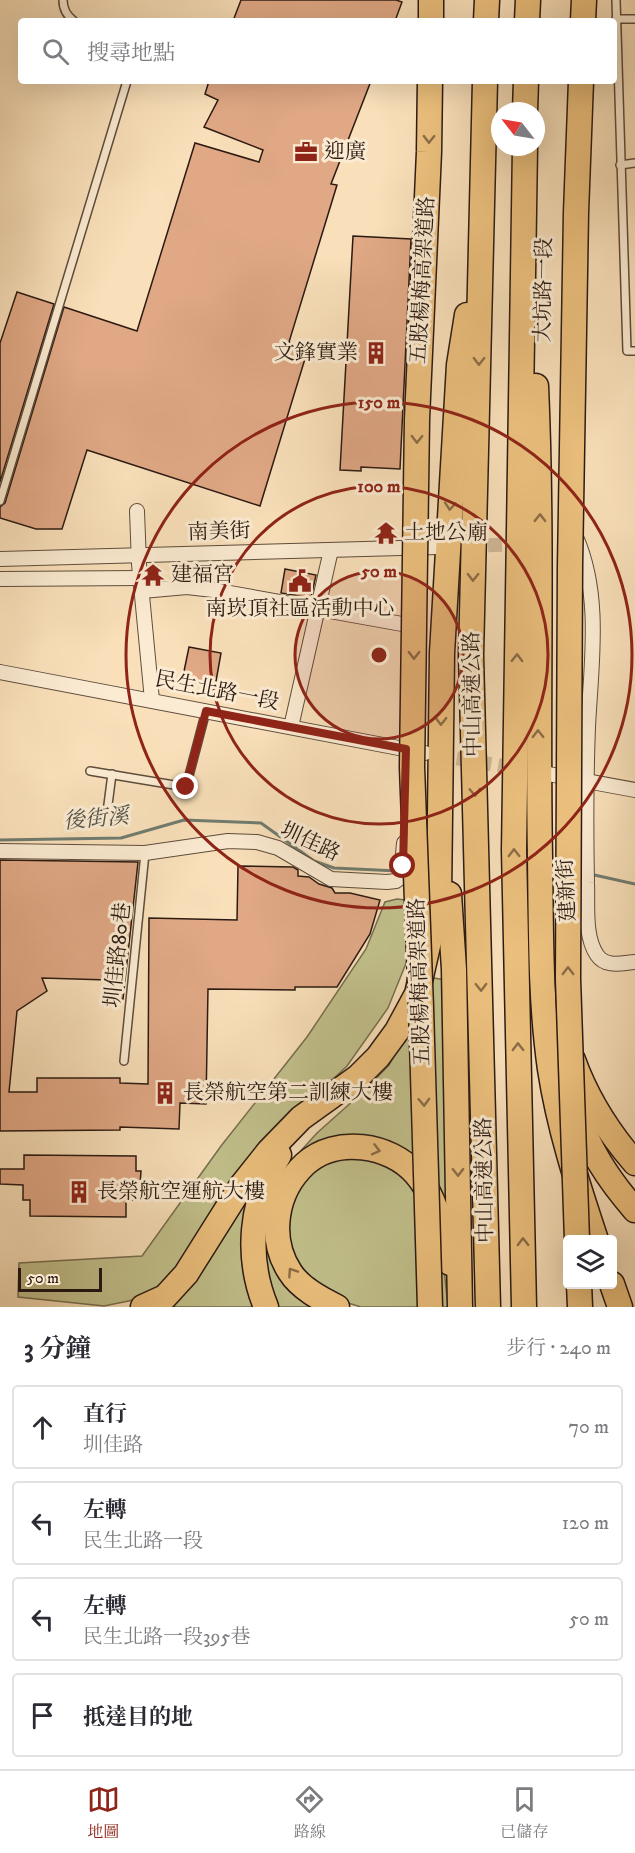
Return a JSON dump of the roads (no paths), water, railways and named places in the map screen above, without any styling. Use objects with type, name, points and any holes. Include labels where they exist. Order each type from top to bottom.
[{"type":"highway","points":[[431,0],[431,18]]},
{"type":"highway","points":[[486,18],[487,0]]},
{"type":"highway","points":[[527,18],[528,0]]},
{"type":"highway","points":[[583,18],[584,0]]},
{"type":"highway","name":"五股楊梅高架道路","points":[[430,84],[417,419],[412,767],[430,1307]]},
{"type":"highway","name":"中山高速公路","points":[[484,84],[471,655],[488,1307]]},
{"type":"highway","points":[[525,102],[526,84]]},
{"type":"highway","points":[[577,1235],[568,967],[570,554],[576,213],[581,84]]},
{"type":"highway","points":[[525,156],[540,485],[538,708],[544,1016],[550,1070],[560,1120],[570,1162],[595,1235]]},
{"type":"highway","name":"中山高速公路","points":[[524,1304],[514,850],[525,156]]},
{"type":"highway","points":[[143,1307],[165,1297],[186,1275],[249,1176],[269,1150],[301,1118],[358,1077],[378,1058],[397,1031],[417,994],[439,897],[442,653],[459,365],[482,218]]},
{"type":"highway","points":[[440,841],[448,888],[454,969],[460,1307]]},
{"type":"highway","points":[[542,960],[583,1088],[606,1127],[635,1163]]},
{"type":"highway","points":[[542,960],[556,1044],[586,1140],[606,1173],[635,1210]]},
{"type":"highway","points":[[266,1307],[259,1287],[254,1260],[256,1211],[273,1164],[314,1110]]},
{"type":"highway","points":[[337,1307],[304,1287],[290,1273],[278,1244],[277,1219],[280,1202],[291,1182],[306,1164],[326,1152],[355,1147],[387,1153],[405,1164],[417,1176],[438,1215],[460,1307]]},
{"type":"highway","points":[[579,1289],[580,1307]]},
{"type":"highway","points":[[614,1289],[620,1307]]},
{"type":"street","points":[[572,0],[572,18]]},
{"type":"street","name":"大坑路一段","points":[[559,776],[559,543],[570,84]]},
{"type":"street","name":"大坑路一段","points":[[560,499],[589,576],[591,593],[592,627],[586,781]]},
{"type":"street","points":[[136,511],[152,700]]},
{"type":"street","points":[[559,543],[578,543]]},
{"type":"street","name":"南美街","points":[[0,559],[438,547]]},
{"type":"street","points":[[291,727],[331,550]]},
{"type":"street","points":[[0,579],[187,587],[402,624]]},
{"type":"street","name":"民生北路一段","points":[[0,672],[425,753]]},
{"type":"street","name":"圳佳路","points":[[0,851],[145,853],[228,841],[257,842],[278,848],[331,879],[396,881],[402,872],[406,749]]},
{"type":"street","points":[[543,773],[635,790]]},
{"type":"street","name":"建新街","points":[[586,781],[588,919],[596,953],[607,963],[635,962]]},
{"type":"lane","points":[[63,0],[63,6],[70,18]]},
{"type":"lane","points":[[616,0],[616,18]]},
{"type":"lane","points":[[617,19],[635,19]]},
{"type":"lane","points":[[617,56],[627,351],[635,351]]},
{"type":"lane","points":[[0,501],[126,84]]},
{"type":"lane","points":[[620,165],[635,163]]},
{"type":"lane","points":[[90,771],[186,787],[206,711]]},
{"type":"lane","points":[[106,820],[112,774]]},
{"type":"lane","name":"圳佳路80巷","points":[[124,1061],[145,853]]},
{"type":"waterway","name":"後街溪","points":[[0,840],[121,838],[184,820],[261,823],[314,861],[334,868],[398,871]]},
{"type":"waterway","name":"後街溪","points":[[590,874],[635,884]]},
{"type":"tunnel","points":[[467,546],[523,544]]},
{"type":"tunnel","points":[[436,755],[521,769]]},
{"type":"place","name":"迎廣","points":[[306,152]]},
{"type":"place","name":"文鋒實業","points":[[376,353]]},
{"type":"place","name":"土地公廟","points":[[386,533]]},
{"type":"place","name":"建福宮","points":[[153,575]]},
{"type":"place","name":"南崁頂社區活動中心","points":[[300,581]]},
{"type":"place","name":"長榮航空第二訓練大樓","points":[[165,1093]]},
{"type":"place","name":"長榮航空運航大樓","points":[[79,1192]]}]
